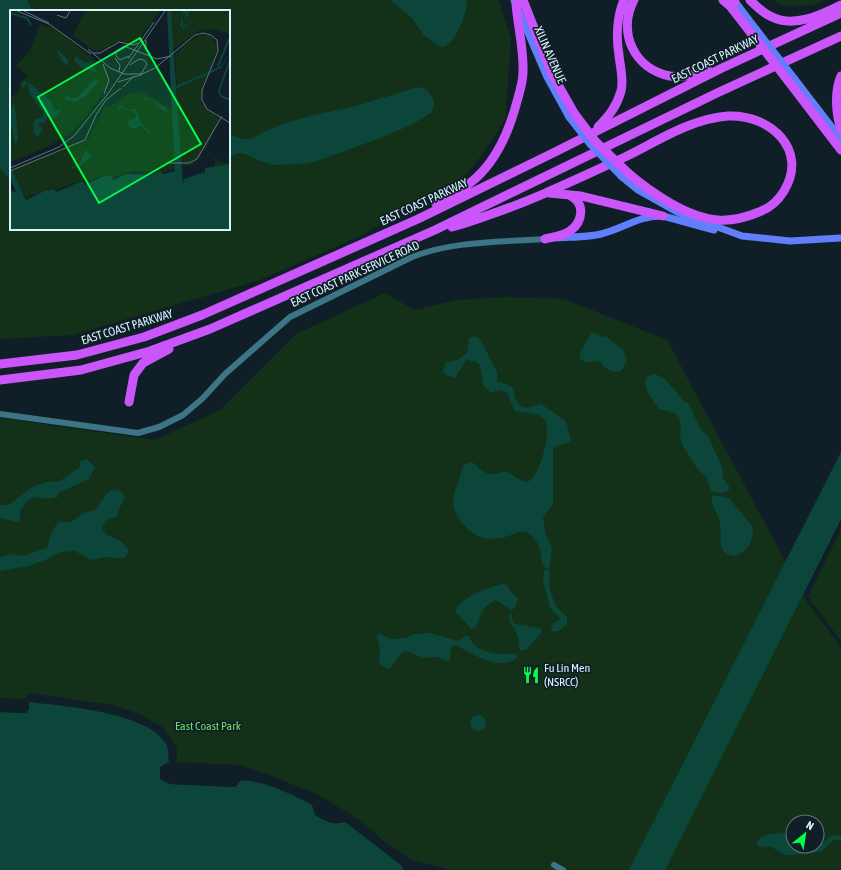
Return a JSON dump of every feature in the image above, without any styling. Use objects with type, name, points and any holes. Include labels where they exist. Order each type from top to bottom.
[{"type":"highway","points":[[593,133],[611,114],[622,90],[622,74],[618,39],[620,10],[624,0]]},
{"type":"highway","points":[[634,0],[630,8],[628,19],[629,40],[633,50],[640,60],[648,67],[664,74],[680,77],[722,68]]},
{"type":"highway","points":[[723,0],[753,31],[791,80],[841,150]]},
{"type":"highway","points":[[750,0],[772,17],[789,21],[822,14],[841,6]]},
{"type":"highway","points":[[435,230],[454,227],[504,210],[546,193],[625,156],[678,129],[701,120],[717,117],[745,117],[759,120],[778,133],[786,144],[791,157],[792,171],[788,185],[781,196],[771,206],[760,212],[733,219],[718,220],[704,218],[689,212],[625,175],[595,142],[572,115],[518,2]]},
{"type":"highway","points":[[418,219],[433,206],[472,182],[501,147],[514,114],[523,72],[518,2]]},
{"type":"highway","name":"EAST COAST PARKWAY","points":[[0,364],[77,355],[144,336],[202,315],[418,219],[722,68],[841,13]]},
{"type":"highway","points":[[129,402],[134,375],[143,363],[210,329],[435,230],[717,93],[841,36]]},
{"type":"highway","points":[[841,76],[837,98],[837,112],[841,130]]},
{"type":"highway","points":[[546,193],[566,194],[594,199],[663,216]]},
{"type":"highway","points":[[546,239],[567,233],[574,227],[579,218],[581,209],[578,201],[566,194]]},
{"type":"highway","points":[[0,380],[81,370],[150,351],[210,329]]},
{"type":"main road","points":[[734,1],[753,31]]},
{"type":"main road","points":[[791,80],[841,139]]},
{"type":"main road","points":[[625,175],[638,190],[677,212],[742,236]]},
{"type":"main road","points":[[546,239],[600,234],[648,216],[663,216],[708,229],[742,236],[790,241],[841,238]]},
{"type":"street","name":"EAST COAST PARK SERVICE ROAD","points":[[0,414],[138,433],[159,428],[183,415],[202,399],[225,374],[290,317],[404,261],[428,251],[445,247],[546,239]]},
{"type":"street","points":[[554,865],[563,870]]},
{"type":"green space","points":[[0,0],[499,0],[511,39],[505,120],[482,155],[454,188],[403,212],[356,238],[257,281],[72,335],[0,339]]},
{"type":"green space","points":[[773,0],[826,0],[815,5],[783,6]]},
{"type":"green space","name":"East Coast Park","points":[[385,293],[414,310],[457,300],[507,297],[564,299],[667,340],[807,602],[841,647],[841,870],[452,870],[412,860],[385,842],[361,821],[319,795],[264,773],[239,765],[177,762],[177,747],[162,727],[140,714],[112,705],[30,693],[25,699],[0,698],[0,418],[155,440],[220,410],[296,334]]},
{"type":"green space","points":[[841,529],[841,641],[808,597]]},
{"type":"shaded area","points":[[0,0],[27,0],[32,10],[10,10],[10,181],[0,168]]},
{"type":"shaded area","points":[[390,0],[467,0],[467,5],[460,27],[456,34],[448,45],[443,47],[437,45],[423,34],[411,17]]},
{"type":"shaded area","points":[[418,87],[427,90],[434,100],[434,106],[431,113],[411,125],[317,161],[303,164],[274,165],[260,161],[246,154],[238,153],[230,157],[230,134],[243,139],[252,139],[282,124],[356,106]]},
{"type":"shaded area","points":[[592,332],[602,337],[605,336],[623,350],[627,360],[619,372],[608,370],[601,362],[588,362],[580,358],[580,352]]},
{"type":"shaded area","points":[[475,336],[480,339],[497,372],[497,381],[507,384],[513,388],[515,398],[520,406],[525,408],[541,404],[566,421],[571,440],[553,449],[553,504],[543,518],[546,535],[552,548],[549,570],[542,565],[537,543],[528,533],[520,532],[494,539],[478,536],[462,524],[454,506],[454,495],[464,465],[474,463],[481,470],[489,474],[507,472],[526,482],[533,477],[537,471],[546,442],[547,432],[544,419],[538,415],[515,411],[507,393],[499,390],[491,393],[483,385],[480,365],[475,361],[466,360],[455,378],[446,375],[443,371],[446,362],[457,360],[467,353],[469,338]]},
{"type":"shaded area","points":[[654,374],[663,378],[684,402],[688,403],[701,429],[708,436],[722,467],[723,478],[730,488],[726,492],[719,493],[711,491],[706,476],[698,470],[683,446],[680,437],[681,428],[679,417],[675,413],[659,409],[649,395],[645,385],[646,380]]},
{"type":"shaded area","points":[[841,452],[841,519],[665,870],[629,870]]},
{"type":"shaded area","points":[[87,459],[95,467],[89,479],[58,493],[58,497],[47,499],[34,497],[26,502],[20,512],[20,520],[17,522],[0,518],[0,505],[9,505],[32,487],[46,482],[60,481],[80,467],[80,461]]},
{"type":"shaded area","points":[[112,490],[121,491],[125,497],[118,511],[118,516],[105,521],[102,529],[107,535],[121,541],[129,550],[126,557],[120,559],[108,557],[91,560],[75,551],[60,552],[50,558],[29,566],[0,571],[0,557],[11,554],[22,556],[47,548],[53,530],[60,521],[71,521],[84,513],[96,510],[106,494]]},
{"type":"shaded area","points":[[712,495],[729,498],[753,527],[751,541],[747,548],[740,554],[735,556],[728,554],[722,547],[720,524],[713,505]]},
{"type":"shaded area","points":[[544,570],[550,571],[549,586],[555,605],[567,617],[567,624],[557,631],[552,631],[551,628],[553,623],[558,621],[560,618],[550,608],[543,580]]},
{"type":"shaded area","points":[[502,584],[507,585],[511,593],[518,598],[515,608],[511,610],[496,600],[491,602],[482,611],[475,628],[471,629],[455,611],[458,606],[476,593]]},
{"type":"shaded area","points":[[510,612],[515,624],[540,628],[542,632],[526,650],[520,650],[518,637],[509,616]]},
{"type":"shaded area","points":[[430,633],[458,641],[465,636],[469,636],[472,642],[482,650],[503,654],[516,654],[518,658],[505,663],[491,662],[479,658],[454,645],[451,648],[450,661],[435,657],[424,658],[406,651],[388,669],[381,665],[379,661],[379,645],[376,636],[380,634],[390,639],[406,638],[414,634]]},
{"type":"shaded area","points":[[29,702],[104,712],[142,724],[157,733],[167,746],[169,762],[160,767],[160,779],[170,784],[235,787],[241,780],[260,783],[278,789],[312,805],[315,815],[323,819],[333,823],[345,822],[401,865],[404,870],[0,870],[0,712],[26,713],[29,709]]},
{"type":"shaded area","points":[[478,715],[485,720],[486,723],[481,730],[478,731],[471,726],[470,723],[475,716]]},
{"type":"shaded area","points":[[785,833],[785,854],[809,854],[785,855],[770,846],[760,847],[757,845],[757,841],[769,834]]},
{"type":"shaded area","points":[[834,835],[841,836],[841,840],[834,840],[825,848],[825,841]]},
{"type":"pier","points":[[28,701],[29,709],[26,713],[0,712],[0,710],[25,711],[27,709]]},
{"type":"pier","points":[[171,762],[162,768],[162,778],[170,782],[234,785],[241,778],[241,780],[235,787],[170,784],[160,779],[160,767]]},
{"type":"place","name":"Fu Lin Men (NSRCC)","points":[[531,675]]}]
